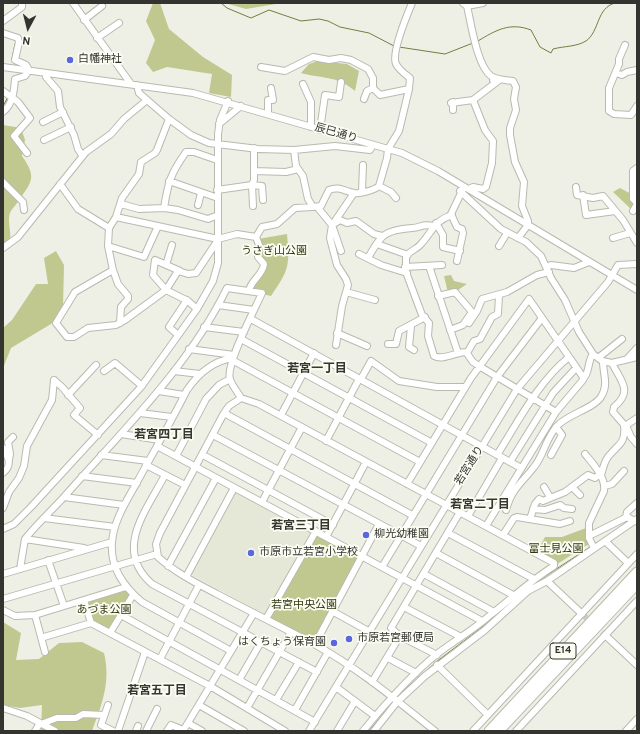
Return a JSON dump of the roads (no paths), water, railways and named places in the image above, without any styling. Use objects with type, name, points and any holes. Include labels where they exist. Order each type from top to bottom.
[{"type":"highway","name":"E14","points":[[489,731],[637,572]]},
{"type":"highway","name":"E14","points":[[499,731],[637,584]]},
{"type":"street","points":[[3,21],[22,7],[22,3]]},
{"type":"street","points":[[73,3],[97,38],[134,84],[139,93],[169,120],[191,135],[209,143],[254,148],[294,150],[335,146],[370,150],[373,145]]},
{"type":"street","points":[[256,237],[262,227],[277,224],[295,208],[321,206],[329,190],[342,188],[354,193],[379,186],[388,149],[399,131],[409,90],[410,78],[398,67],[395,60],[399,41],[412,3]]},
{"type":"street","points":[[453,110],[452,103],[473,100],[498,81],[491,79],[491,76],[481,62],[465,4],[483,3]]},
{"type":"street","points":[[84,20],[102,6]]},
{"type":"street","points":[[97,38],[119,23]]},
{"type":"street","points":[[3,33],[18,38],[19,42],[15,60],[26,65],[29,70],[25,76],[15,79],[12,98],[6,110],[3,112]]},
{"type":"street","points":[[625,45],[616,73],[609,88],[610,112],[631,115],[637,106]]},
{"type":"street","points":[[261,67],[285,71],[299,62],[313,57],[329,60],[341,58],[351,60],[368,69],[373,78],[373,88],[380,95],[409,90]]},
{"type":"street","name":"辰巳通り","points":[[3,67],[193,92],[388,149],[427,165],[637,290]]},
{"type":"street","points":[[616,73],[622,75],[627,72],[637,70]]},
{"type":"street","points":[[45,73],[46,77],[58,91],[60,108],[71,127],[78,149],[82,155]]},
{"type":"street","points":[[491,76],[513,81],[516,87],[514,99],[516,110],[510,128],[510,135],[516,166],[524,182],[522,206],[528,218],[528,224],[518,238]]},
{"type":"street","points":[[320,130],[326,95],[339,97],[341,82]]},
{"type":"street","points":[[303,84],[311,102],[311,127]]},
{"type":"street","points":[[268,114],[268,100],[273,100],[271,88]]},
{"type":"street","points":[[364,99],[367,91],[373,88]]},
{"type":"street","points":[[3,91],[12,98],[30,118],[14,136],[27,153]]},
{"type":"street","points":[[3,248],[18,237],[82,155],[111,134],[124,119],[147,100]]},
{"type":"street","points":[[473,100],[485,130],[493,141],[494,151],[486,187],[484,189],[473,187],[465,189],[452,215],[434,225],[423,242],[408,255],[406,270],[422,314],[429,323],[428,336],[434,356],[440,358],[458,352],[467,353],[473,362],[479,366],[556,412]]},
{"type":"street","points":[[3,529],[20,519],[142,386],[197,309],[216,275],[218,263],[217,144],[219,124],[228,101]]},
{"type":"street","points":[[219,124],[241,106]]},
{"type":"street","points":[[43,122],[63,112]]},
{"type":"street","points":[[120,323],[121,307],[128,299],[128,296],[118,284],[113,270],[108,246],[109,228],[139,174],[141,162],[157,150],[169,120]]},
{"type":"street","points":[[44,140],[71,127]]},
{"type":"street","points":[[253,206],[252,185],[254,171],[254,148]]},
{"type":"street","points":[[294,150],[298,169],[303,176],[308,199],[332,225],[341,251]]},
{"type":"street","points":[[164,208],[172,171],[186,152],[190,151],[217,160]]},
{"type":"street","points":[[362,191],[363,165]]},
{"type":"street","points":[[633,211],[637,204],[633,199],[634,171],[637,168]]},
{"type":"street","points":[[254,171],[286,172],[298,169]]},
{"type":"street","points":[[169,181],[218,198]]},
{"type":"street","points":[[3,182],[23,202],[24,210]]},
{"type":"street","points":[[60,184],[78,209],[109,228]]},
{"type":"street","points":[[218,190],[252,185],[262,186],[264,200]]},
{"type":"street","points":[[379,186],[391,192],[396,198]]},
{"type":"street","points":[[576,187],[576,194],[593,198],[603,196],[623,220],[637,243]]},
{"type":"street","points":[[465,189],[485,216],[507,233],[526,242],[541,256],[575,321],[579,332],[598,358],[606,384],[600,398],[581,411],[571,415],[556,427],[543,448],[534,467],[513,491],[506,510]]},
{"type":"street","points":[[198,205],[201,193]]},
{"type":"street","points":[[336,345],[342,306],[348,285],[337,265],[330,238],[332,225],[354,193]]},
{"type":"street","points":[[583,195],[586,215],[615,211]]},
{"type":"street","points":[[121,204],[139,209],[164,208],[178,210],[208,219],[218,215]]},
{"type":"street","points":[[452,215],[457,227],[462,229],[460,251],[456,261]]},
{"type":"street","points":[[116,217],[218,239],[237,234],[256,237]]},
{"type":"street","points":[[332,225],[340,220],[347,223],[356,221],[374,234],[382,236]]},
{"type":"street","points":[[368,258],[382,236],[400,228],[414,228],[422,224],[434,225],[443,235],[443,247],[460,251]]},
{"type":"street","points":[[108,246],[144,257],[158,226]]},
{"type":"street","points":[[498,246],[507,233]]},
{"type":"street","points":[[613,238],[630,233]]},
{"type":"street","points":[[249,291],[250,286],[263,269],[264,264],[258,257],[259,245],[256,237]]},
{"type":"street","points":[[197,309],[187,300],[166,290],[153,275],[155,260],[188,274],[196,273],[218,239]]},
{"type":"street","points":[[377,244],[408,255]]},
{"type":"street","points":[[166,265],[172,246]]},
{"type":"street","points":[[359,254],[381,265],[406,270],[442,265]]},
{"type":"street","points":[[469,323],[477,311],[482,299],[499,295],[520,286],[547,270],[551,265],[574,268],[589,262]]},
{"type":"street","name":"若宮通り","points":[[309,731],[517,389],[575,321],[620,264],[637,264]]},
{"type":"street","points":[[428,266],[458,352]]},
{"type":"street","points":[[113,270],[75,292],[56,323],[70,338],[88,328],[120,323],[166,290],[176,272],[180,271]]},
{"type":"street","points":[[20,569],[25,539],[159,391],[204,327],[227,288],[262,293],[244,332],[229,371],[230,379],[241,398],[259,404],[281,415],[326,441],[554,563],[554,566],[542,573],[513,595],[494,612],[460,637],[416,673],[374,731]]},
{"type":"street","points":[[346,292],[375,300]]},
{"type":"street","points":[[438,296],[455,292],[472,312],[463,325],[450,330]]},
{"type":"street","points":[[467,353],[474,341],[480,339],[492,317],[498,314],[499,295]]},
{"type":"street","points":[[406,484],[479,366],[528,299],[533,302],[583,379]]},
{"type":"street","points":[[178,335],[169,327],[187,300]]},
{"type":"street","points":[[218,305],[254,310]]},
{"type":"street","points":[[388,344],[396,344],[399,331],[425,317]]},
{"type":"street","points":[[382,567],[412,515],[497,377],[542,318]]},
{"type":"street","points":[[251,319],[521,468]]},
{"type":"street","points":[[410,326],[409,347],[414,350]]},
{"type":"street","points":[[204,327],[244,332]]},
{"type":"street","points":[[338,334],[367,346]]},
{"type":"street","points":[[598,358],[622,339]]},
{"type":"street","points":[[241,340],[432,442]]},
{"type":"street","points":[[627,359],[637,348]]},
{"type":"street","points":[[189,349],[233,358],[293,393],[420,462]]},
{"type":"street","points":[[281,415],[314,353]]},
{"type":"street","points":[[468,516],[533,398],[561,363],[569,356]]},
{"type":"street","points":[[486,526],[556,412],[587,375],[589,359],[598,358],[612,363],[637,357]]},
{"type":"street","points":[[231,651],[142,602],[133,595],[126,587],[115,566],[112,542],[115,527],[124,505],[193,380],[222,360],[233,358]]},
{"type":"street","points":[[326,441],[371,361],[399,381],[437,387],[466,387]]},
{"type":"street","points":[[104,371],[115,363],[142,386]]},
{"type":"street","points":[[612,363],[624,383],[621,401],[614,407],[613,412],[637,444]]},
{"type":"street","points":[[68,395],[96,365]]},
{"type":"street","points":[[510,462],[545,406],[576,368]]},
{"type":"street","points":[[174,370],[200,374]]},
{"type":"street","points":[[176,456],[206,399],[219,385],[230,379]]},
{"type":"street","points":[[3,508],[24,466],[27,446],[52,400],[54,380],[80,408],[74,415],[98,434]]},
{"type":"street","points":[[159,391],[184,395]]},
{"type":"street","points":[[241,398],[229,406],[224,413],[203,455],[160,533],[156,544],[158,557],[168,566],[199,585],[314,644],[349,665],[434,731]]},
{"type":"street","points":[[140,413],[172,417]]},
{"type":"street","points":[[224,413],[412,515]]},
{"type":"street","points":[[624,425],[637,418]]},
{"type":"street","points":[[530,519],[537,500],[539,499],[543,501],[552,496],[562,494],[588,475],[595,478],[600,475],[607,458],[625,437],[624,425]]},
{"type":"street","points":[[262,502],[302,427]]},
{"type":"street","points":[[551,455],[562,434],[556,427]]},
{"type":"street","points":[[121,434],[158,443],[176,456],[234,488],[418,585],[482,621]]},
{"type":"street","points":[[213,435],[421,546]]},
{"type":"street","points":[[3,473],[8,468],[10,454],[8,442],[13,437]]},
{"type":"street","points":[[3,448],[9,460]]},
{"type":"street","points":[[585,454],[600,475],[605,486],[590,523],[589,536],[594,548]]},
{"type":"street","points":[[101,455],[147,463],[185,486]]},
{"type":"street","points":[[203,455],[333,525]]},
{"type":"street","points":[[326,537],[366,462]]},
{"type":"street","points":[[605,486],[612,484],[624,471]]},
{"type":"street","points":[[166,475],[134,537],[133,551],[141,574],[152,584],[317,672]]},
{"type":"street","points":[[82,476],[136,483]]},
{"type":"street","points":[[168,566],[216,478]]},
{"type":"street","points":[[544,487],[552,496],[557,505]]},
{"type":"street","points":[[572,487],[580,495]]},
{"type":"street","points":[[186,577],[234,488]]},
{"type":"street","points":[[3,492],[7,498]]},
{"type":"street","points":[[64,497],[124,505]]},
{"type":"street","points":[[626,517],[627,512],[637,502]]},
{"type":"street","points":[[533,509],[545,510],[557,505],[562,505],[564,508],[572,509]]},
{"type":"street","points":[[437,655],[400,636],[391,628],[418,585],[460,512]]},
{"type":"street","points":[[589,536],[626,517],[636,520]]},
{"type":"street","points":[[44,518],[115,527]]},
{"type":"street","points":[[503,535],[514,518],[560,524],[570,521]]},
{"type":"street","points":[[363,731],[375,716],[437,665],[466,646],[528,592],[547,581],[636,520]]},
{"type":"street","points":[[314,644],[379,524]]},
{"type":"street","points":[[266,620],[316,531]]},
{"type":"street","points":[[448,533],[534,579]]},
{"type":"street","points":[[25,539],[88,548]]},
{"type":"street","points":[[605,541],[628,563]]},
{"type":"street","points":[[3,574],[112,542]]},
{"type":"street","points":[[436,553],[513,595]]},
{"type":"street","points":[[3,599],[157,554]]},
{"type":"street","points":[[473,731],[637,554]]},
{"type":"street","points":[[48,560],[64,606]]},
{"type":"street","points":[[542,573],[547,581],[582,614]]},
{"type":"street","points":[[424,574],[494,612]]},
{"type":"street","points":[[160,659],[199,585]]},
{"type":"street","points":[[3,610],[15,616],[35,615],[126,587]]},
{"type":"street","points":[[110,633],[133,595]]},
{"type":"street","points":[[84,600],[91,622],[210,686],[282,730]]},
{"type":"street","points":[[516,731],[637,601]]},
{"type":"street","points":[[404,607],[460,637]]},
{"type":"street","points":[[332,611],[370,632]]},
{"type":"street","points":[[167,731],[171,725],[183,731],[254,614]]},
{"type":"street","points":[[35,615],[45,652]]},
{"type":"street","points":[[121,615],[315,722]]},
{"type":"street","points":[[41,637],[91,622]]},
{"type":"street","points":[[247,708],[291,632]]},
{"type":"street","points":[[605,635],[637,665]]},
{"type":"street","points":[[372,682],[400,636]]},
{"type":"street","points":[[239,680],[261,642]]},
{"type":"street","points":[[118,731],[145,652]]},
{"type":"street","points":[[295,710],[328,652]]},
{"type":"street","points":[[388,658],[416,673]]},
{"type":"street","points":[[276,700],[299,662]]},
{"type":"street","points":[[437,665],[488,714]]},
{"type":"street","points":[[336,687],[375,716]]},
{"type":"street","points":[[337,731],[355,701]]},
{"type":"street","points":[[108,705],[101,725],[113,731]]},
{"type":"street","points":[[199,705],[244,731]]},
{"type":"street","points":[[3,708],[27,716],[55,731]]},
{"type":"street","points":[[146,731],[157,709]]},
{"type":"street","points":[[35,731],[41,723],[57,718],[76,718],[83,714],[104,715]]},
{"type":"street","points":[[626,731],[637,719]]},
{"type":"street","points":[[188,723],[202,731]]},
{"type":"waterway","points":[[221,3],[227,8],[251,18],[269,10],[301,21],[319,19],[328,21],[340,27],[369,33],[394,46]]},
{"type":"waterway","points":[[478,41],[503,28],[523,28],[531,30],[540,47],[551,53],[553,49],[586,41],[594,32],[604,10],[615,3]]},
{"type":"waterway","points":[[399,47],[445,54],[473,43]]},
{"type":"waterway","points":[[12,59],[15,44]]},
{"type":"waterway","points":[[3,106],[8,97]]},
{"type":"waterway","points":[[595,544],[609,535]]},
{"type":"waterway","points":[[535,583],[590,547]]},
{"type":"waterway","points":[[436,662],[485,625],[507,605]]},
{"type":"waterway","points":[[396,698],[434,664]]},
{"type":"waterway","points":[[369,731],[392,704]]},
{"type":"tunnel","points":[[582,614],[605,635]]},
{"type":"place","name":"白幡神社","points":[[70,60]]},
{"type":"place","name":"柳光幼稚園","points":[[366,535]]},
{"type":"place","name":"市原市立若宮小学校","points":[[251,553]]},
{"type":"place","name":"市原若宮郵便局","points":[[349,639]]},
{"type":"place","name":"はくちょう保育園","points":[[334,643]]},
{"type":"district","name":"若宮一丁目","points":[[317,370]]},
{"type":"district","name":"若宮四丁目","points":[[164,436]]},
{"type":"district","name":"若宮二丁目","points":[[480,506]]},
{"type":"district","name":"若宮三丁目","points":[[301,527]]},
{"type":"district","name":"若宮五丁目","points":[[157,692]]},
{"type":"park label","name":"うさぎ山公園","points":[[274,252]]},
{"type":"park label","name":"富士見公園","points":[[556,550]]},
{"type":"park label","name":"若宮中央公園","points":[[304,606]]},
{"type":"park label","name":"あづま公園","points":[[104,611]]}]
